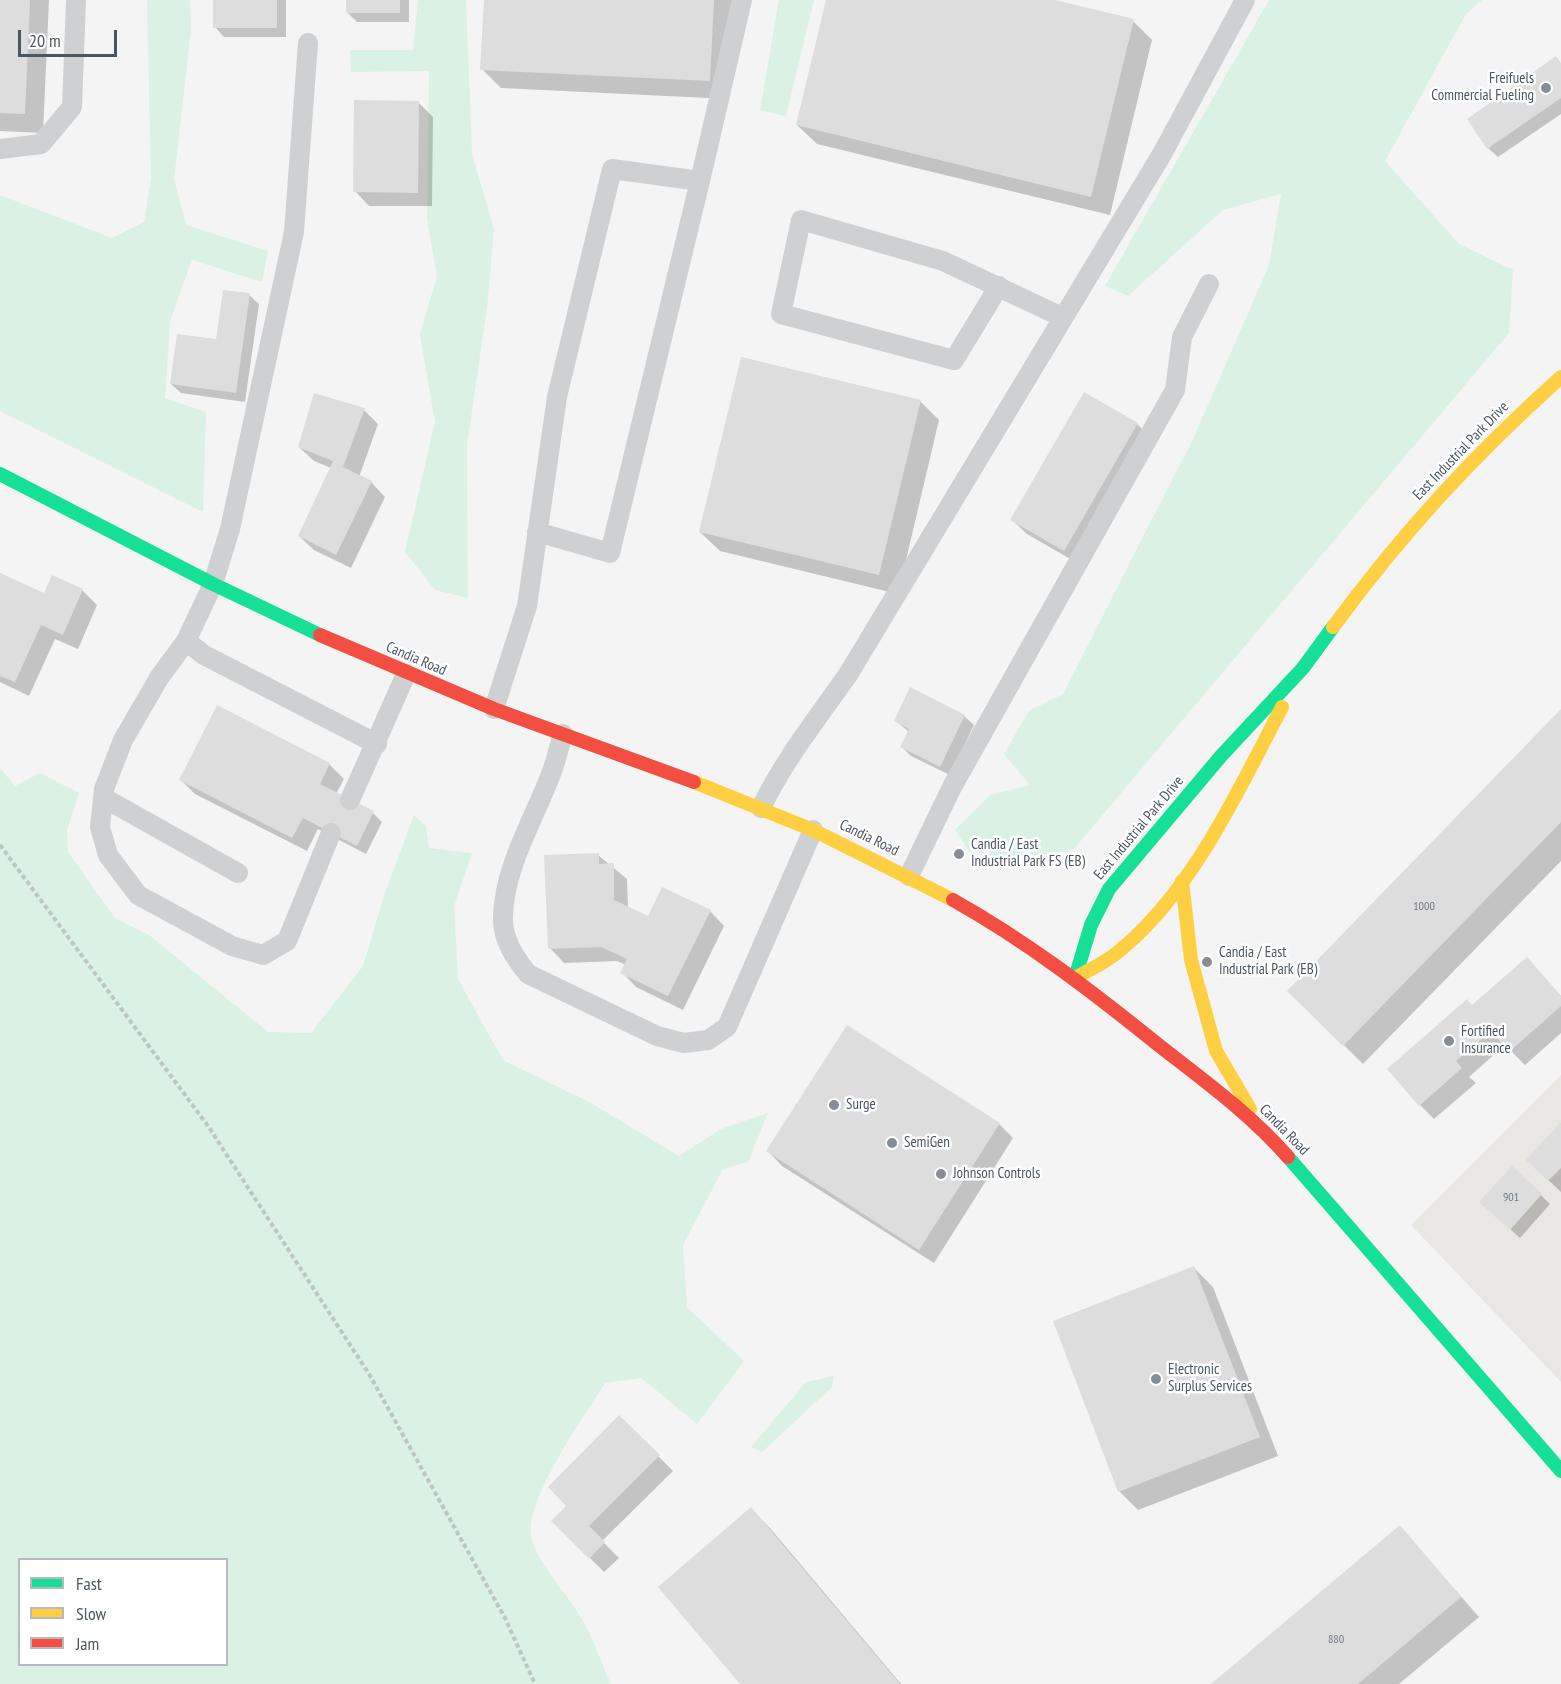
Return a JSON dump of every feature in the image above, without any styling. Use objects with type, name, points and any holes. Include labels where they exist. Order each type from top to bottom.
[{"type":"main road","name":"East Industrial Park Drive","points":[[1075,978],[1090,925],[1109,890],[1221,756],[1303,669],[1382,561],[1438,496],[1494,437],[1561,377]]},
{"type":"main road","name":"Candia Road","points":[[0,474],[213,584],[406,674],[761,808],[813,830],[909,876],[998,925],[1075,978],[1259,1124],[1561,1471]]},
{"type":"main road","name":"East Industrial Park Drive","points":[[1075,978],[1120,951],[1140,932],[1182,881],[1248,772],[1303,669]]},
{"type":"main road","points":[[1182,881],[1191,960],[1216,1051],[1259,1124]]},
{"type":"lane","points":[[0,149],[41,144],[72,107],[76,0]]},
{"type":"lane","points":[[537,532],[610,554],[742,0]]},
{"type":"lane","points":[[761,808],[783,764],[856,663],[1162,154],[1245,0]]},
{"type":"lane","points":[[308,43],[294,232],[230,529],[213,584],[186,641],[159,678],[123,740],[104,789],[100,827],[108,855],[138,895],[232,946],[263,955],[287,941],[332,833]]},
{"type":"lane","points":[[494,709],[527,606],[557,397],[612,169],[700,181]]},
{"type":"lane","points":[[999,286],[954,360],[781,314],[801,220],[943,261],[999,286],[1062,317]]},
{"type":"lane","points":[[909,876],[952,787],[1175,390],[1182,337],[1209,284]]},
{"type":"lane","points":[[186,641],[204,655],[377,744]]},
{"type":"lane","points":[[350,800],[377,744],[406,674]]},
{"type":"lane","points":[[563,734],[553,771],[508,886],[502,918],[506,941],[528,974],[657,1036],[684,1043],[708,1040],[727,1027],[813,830]]},
{"type":"lane","points":[[104,798],[238,873]]},
{"type":"path","points":[[0,845],[208,1125],[369,1374],[505,1618],[535,1684]]},
{"type":"shaded area","points":[[1561,1075],[1561,1382],[1411,1225]]},
{"type":"green space","points":[[147,0],[190,0],[191,30],[174,179],[186,225],[268,251],[262,282],[192,260],[170,321],[165,398],[206,412],[203,512],[0,411],[0,195],[112,238],[144,222],[151,178]]},
{"type":"green space","points":[[418,0],[466,0],[472,154],[494,229],[487,308],[467,445],[468,598],[435,590],[405,552],[435,422],[420,334],[437,276],[427,219],[429,71],[351,72],[350,50],[413,50]]},
{"type":"green space","points":[[779,0],[814,0],[786,116],[760,110]]},
{"type":"green space","points":[[1269,0],[1482,0],[1466,14],[1385,161],[1459,244],[1513,270],[1509,333],[1073,850],[1012,859],[969,851],[955,830],[990,795],[1030,785],[1004,754],[1029,711],[1063,694],[1194,437],[1269,265],[1281,194],[1223,210],[1128,296],[1105,286]]},
{"type":"green space","points":[[0,768],[15,786],[40,773],[79,793],[67,830],[68,852],[115,918],[149,935],[268,1032],[311,1033],[363,966],[384,896],[414,815],[426,826],[429,848],[472,853],[454,906],[458,979],[503,1060],[591,1103],[679,1156],[721,1129],[768,1113],[748,1162],[723,1169],[683,1245],[687,1307],[744,1361],[697,1424],[641,1378],[605,1383],[571,1435],[547,1479],[532,1519],[531,1535],[539,1556],[579,1615],[611,1684],[0,1684]]},
{"type":"green space","points":[[834,1376],[832,1387],[762,1452],[751,1447],[806,1382]]},
{"type":"building","points":[[0,0],[30,0],[25,114],[0,113]]},
{"type":"building","points":[[213,0],[277,0],[277,28],[213,28]]},
{"type":"building","points":[[346,0],[400,0],[400,13],[346,13]]},
{"type":"building","points":[[484,0],[714,0],[710,81],[480,70]]},
{"type":"building","points":[[826,0],[1055,0],[1134,19],[1091,197],[796,125]]},
{"type":"building","points":[[1556,56],[1561,63],[1561,98],[1487,149],[1467,119]]},
{"type":"building","points":[[354,100],[419,101],[418,193],[353,192]]},
{"type":"building","points":[[223,290],[250,293],[236,393],[170,384],[177,334],[216,339]]},
{"type":"building","points":[[741,357],[921,400],[879,575],[699,532]]},
{"type":"building","points":[[1084,392],[1138,423],[1064,551],[1010,520]]},
{"type":"building","points":[[314,393],[365,408],[343,467],[372,481],[336,555],[298,536],[333,461],[298,447]]},
{"type":"building","points":[[0,573],[44,593],[52,575],[83,589],[63,635],[41,625],[15,682],[0,676]]},
{"type":"building","points":[[910,687],[965,715],[940,767],[900,747],[909,729],[894,721]]},
{"type":"building","points":[[217,705],[330,763],[320,784],[374,811],[357,846],[303,818],[292,838],[179,780]]},
{"type":"building","points":[[1561,709],[1561,822],[1343,1046],[1287,991]]},
{"type":"building","points":[[599,853],[599,864],[614,863],[614,900],[648,916],[662,887],[711,910],[668,996],[620,973],[627,959],[601,947],[548,949],[544,855]]},
{"type":"building","name":"Fortified Insurance","points":[[1527,957],[1561,996],[1561,1006],[1509,1052],[1491,1031],[1456,1061],[1462,1068],[1419,1106],[1387,1069],[1467,999],[1472,1005]]},
{"type":"building","points":[[847,1025],[1000,1123],[919,1250],[766,1151]]},
{"type":"building","points":[[1561,1122],[1561,1168],[1548,1181],[1526,1160]]},
{"type":"building","points":[[1512,1166],[1542,1194],[1510,1230],[1479,1202]]},
{"type":"building","name":"Electronic Surplus Services","points":[[1194,1266],[1260,1437],[1118,1492],[1053,1321]]},
{"type":"building","points":[[619,1415],[660,1455],[589,1526],[605,1542],[589,1559],[551,1521],[566,1506],[548,1487]]},
{"type":"building","points":[[751,1507],[900,1684],[740,1684],[658,1587]]},
{"type":"building","points":[[1400,1525],[1461,1597],[1358,1684],[1211,1684]]},
{"type":"traffic: fast","points":[[0,474],[213,584],[320,635]]},
{"type":"traffic: fast","points":[[1075,978],[1091,925],[1109,889],[1221,756],[1303,668],[1333,627]]},
{"type":"traffic: fast","points":[[1288,1157],[1561,1471]]},
{"type":"traffic: slow","points":[[1333,627],[1386,559],[1441,496],[1498,436],[1561,377]]},
{"type":"traffic: slow","points":[[1075,978],[1118,952],[1145,928],[1169,900],[1212,838],[1282,707]]},
{"type":"traffic: slow","points":[[694,782],[813,830],[953,900]]},
{"type":"traffic: slow","points":[[1182,881],[1191,960],[1216,1051],[1250,1109]]},
{"type":"traffic: jam","points":[[320,635],[494,709],[694,782]]},
{"type":"traffic: jam","points":[[953,900],[1008,933],[1111,1007],[1227,1099],[1288,1157]]},
{"type":"place","name":"Freifuels Commercial Fueling","points":[[1546,88]]},
{"type":"place","name":"Candia / East Industrial Park FS (EB)","points":[[959,854]]},
{"type":"place","name":"Candia / East Industrial Park (EB)","points":[[1207,962]]},
{"type":"place","name":"Fortified Insurance","points":[[1449,1041]]},
{"type":"place","name":"Surge","points":[[834,1105]]},
{"type":"place","name":"SemiGen","points":[[892,1143]]},
{"type":"place","name":"Johnson Controls","points":[[941,1174]]},
{"type":"place","name":"Electronic Surplus Services","points":[[1156,1379]]}]
